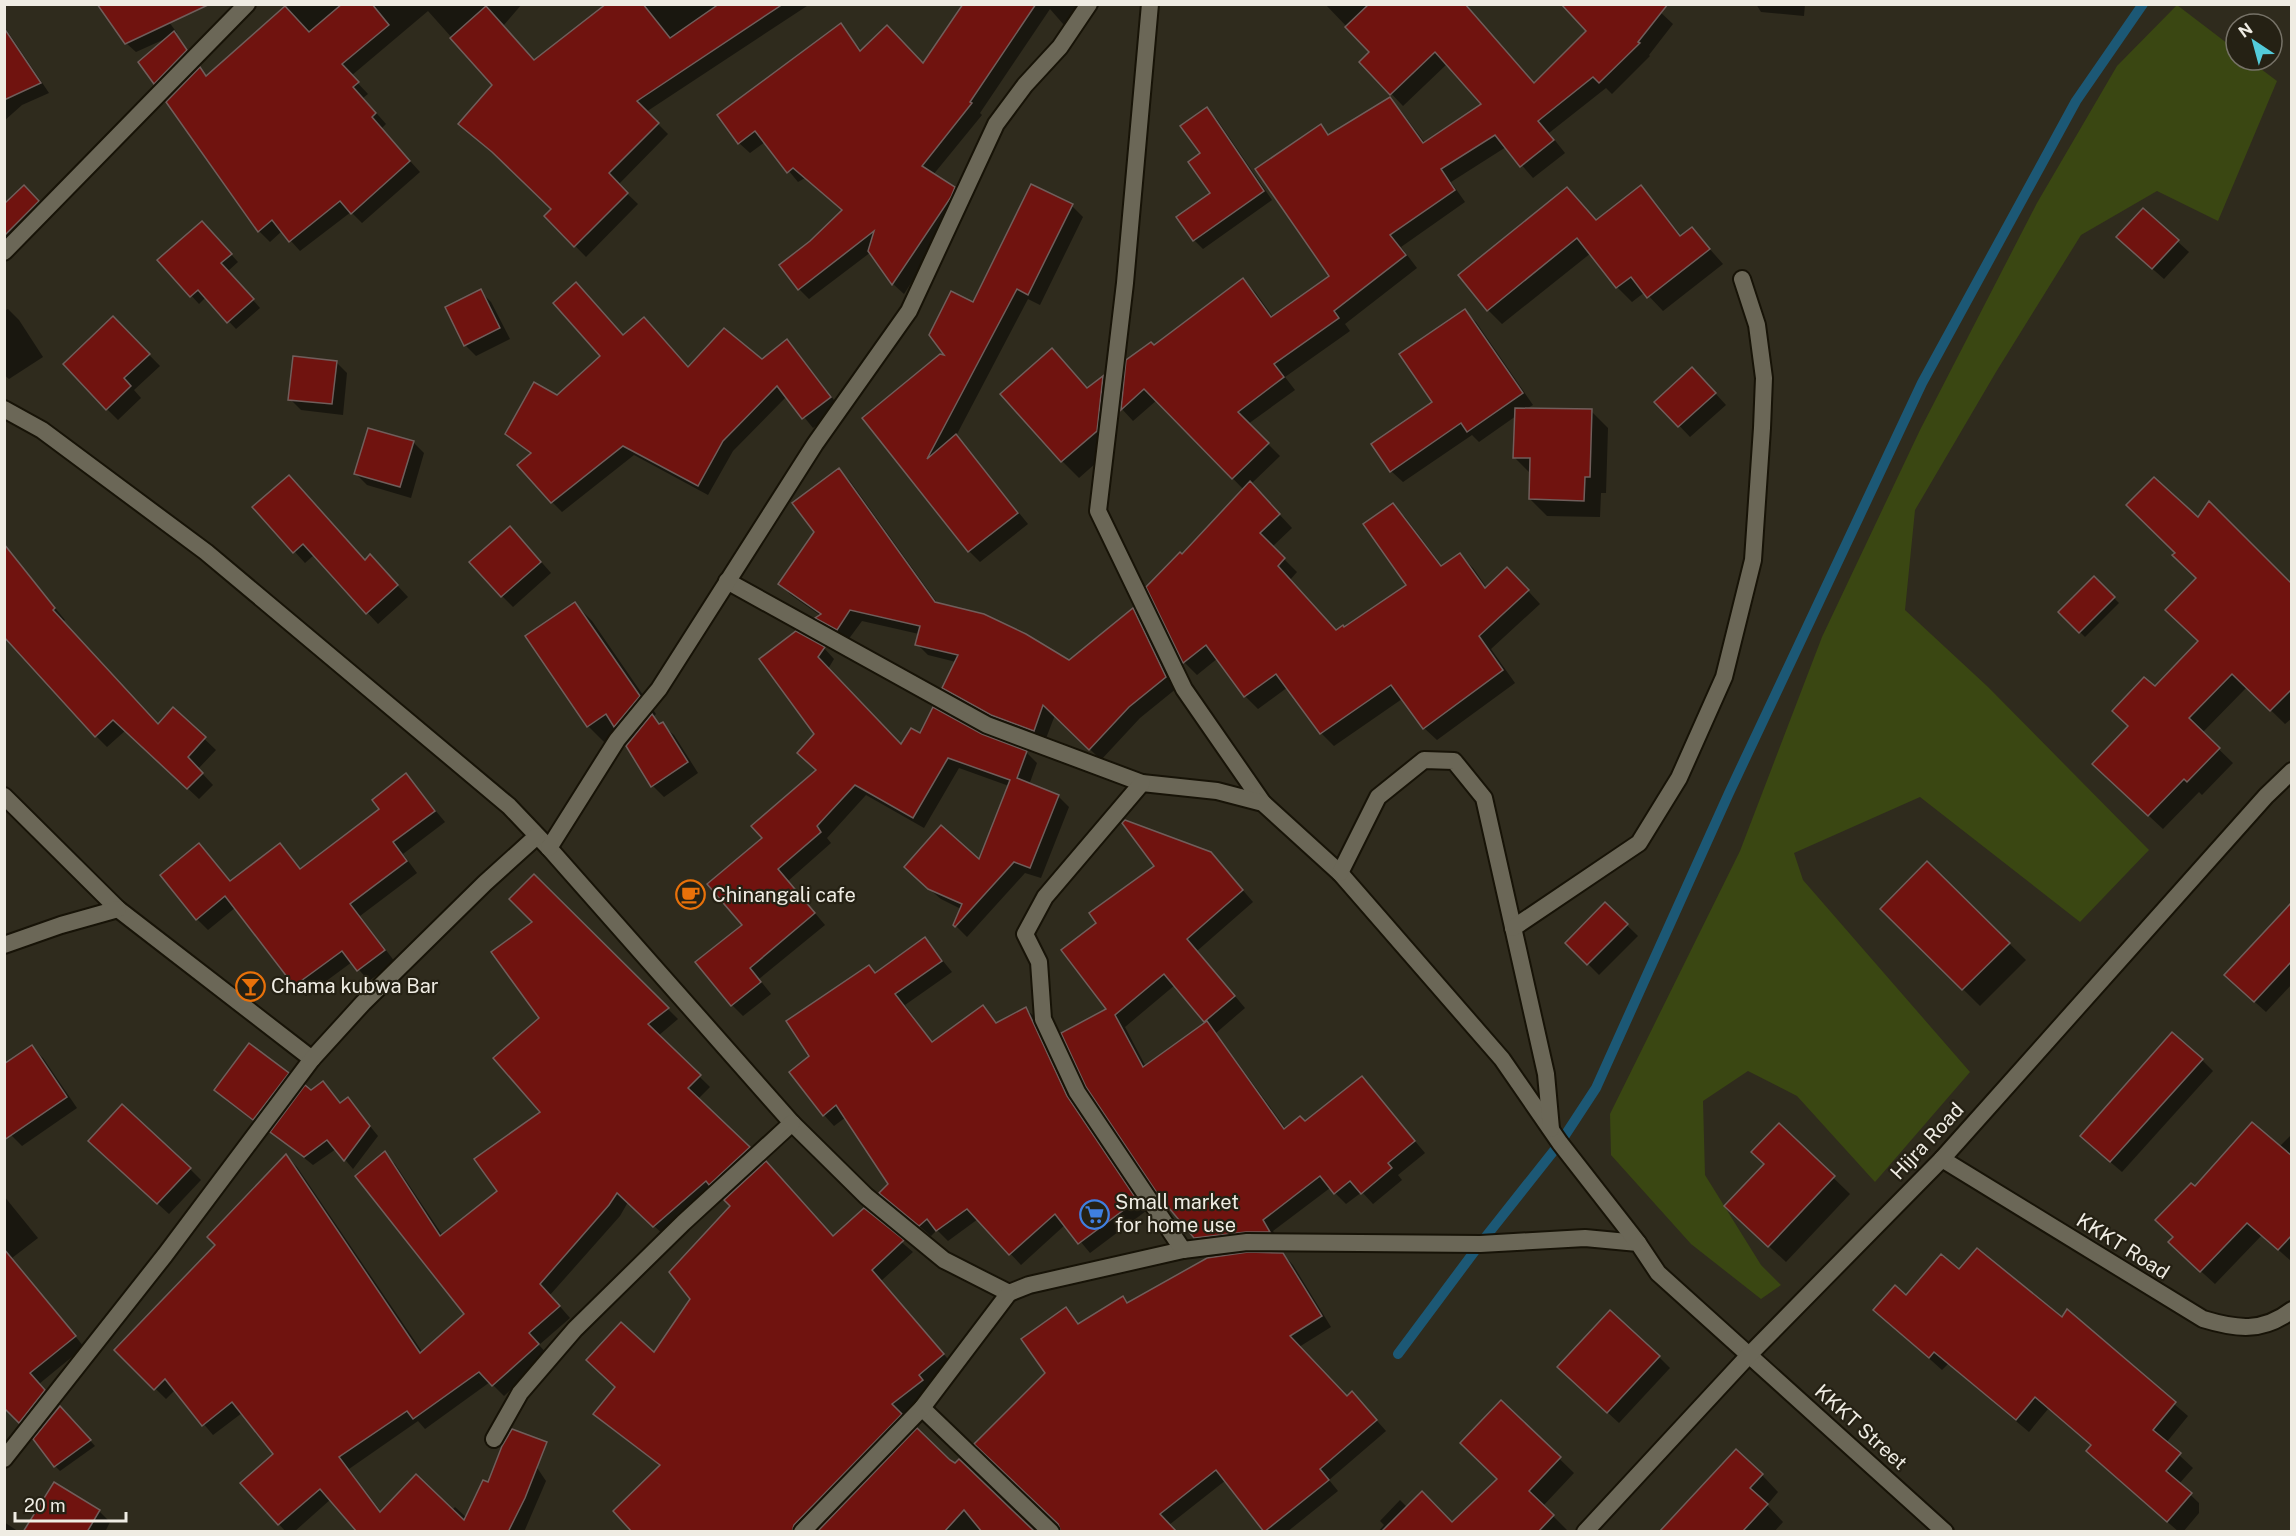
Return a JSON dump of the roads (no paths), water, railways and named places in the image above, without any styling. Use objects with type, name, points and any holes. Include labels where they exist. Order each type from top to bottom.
[{"type":"street","points":[[4,252],[247,4]]},
{"type":"street","points":[[4,1459],[165,1255],[312,1059],[363,1003],[485,883],[543,842],[617,740],[658,689],[815,444],[909,311],[996,124],[1025,85],[1060,47],[1089,4]]},
{"type":"street","points":[[1150,4],[1125,284],[1098,511],[1184,689],[1263,803]]},
{"type":"street","points":[[1513,928],[1639,843],[1679,778],[1724,677],[1753,560],[1763,418],[1764,378],[1758,335],[1742,279]]},
{"type":"street","points":[[4,409],[42,430],[206,552],[509,806],[792,1123],[866,1196],[944,1260],[1009,1293]]},
{"type":"street","points":[[727,581],[987,726],[1142,783],[1217,791],[1263,803]]},
{"type":"street","points":[[1340,873],[1378,797],[1424,760],[1454,761],[1484,798],[1546,1074],[1551,1131]]},
{"type":"street","name":"Hijra Road","points":[[1585,1532],[1750,1354],[1942,1159],[2266,796],[2292,771]]},
{"type":"street","points":[[1142,783],[1045,897],[1025,934],[1039,962],[1043,1019],[1077,1092],[1184,1250]]},
{"type":"street","points":[[4,796],[118,909],[312,1059]]},
{"type":"street","name":"KKKT Street","points":[[1263,803],[1340,873],[1502,1059],[1551,1131],[1638,1243],[1658,1273],[1945,1532]]},
{"type":"street","points":[[4,945],[61,925],[118,909]]},
{"type":"street","points":[[494,1439],[520,1393],[575,1329],[683,1223],[792,1123]]},
{"type":"street","name":"KKKT Road","points":[[1942,1159],[2203,1319],[2234,1328],[2258,1327],[2292,1310]]},
{"type":"street","points":[[802,1532],[922,1408],[1009,1293],[1029,1285],[1184,1250],[1247,1242],[1480,1244],[1585,1238],[1638,1243]]},
{"type":"street","points":[[922,1408],[1051,1532]]},
{"type":"waterway","points":[[1398,1354],[1480,1244],[1560,1143],[1596,1088],[1729,793],[1922,383],[2076,101],[2143,4]]},
{"type":"place","name":"Chinangali cafe","points":[[691,895]]},
{"type":"place","name":"Chama kubwa Bar","points":[[250,986]]},
{"type":"place","name":"Small market for home use","points":[[1094,1214]]}]
